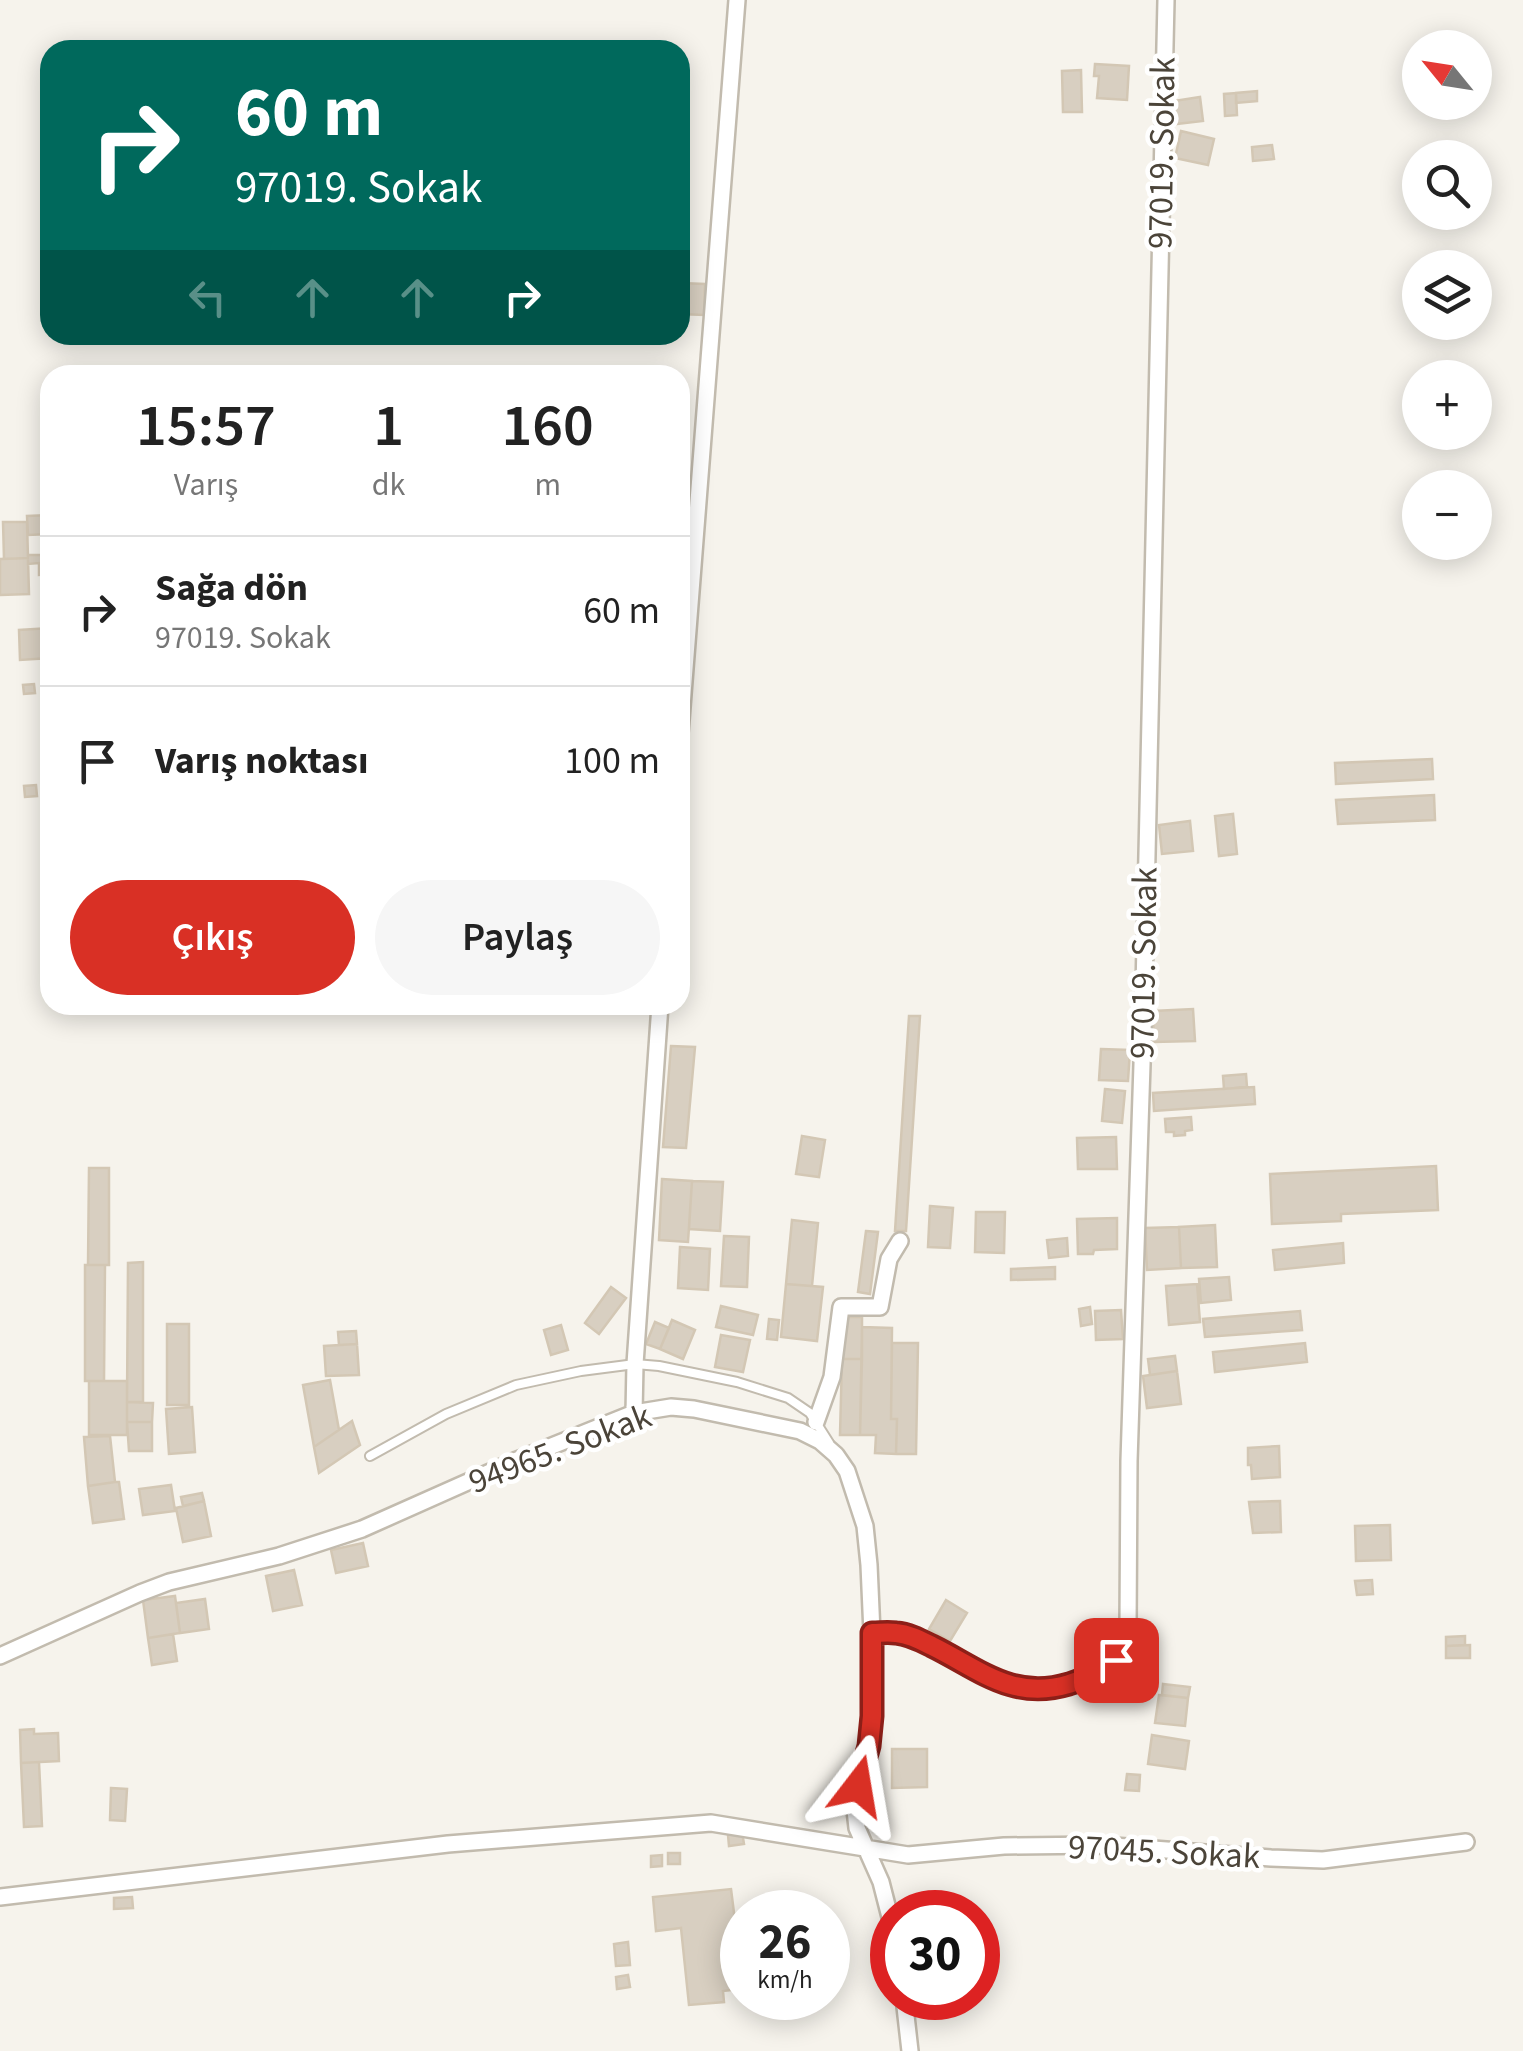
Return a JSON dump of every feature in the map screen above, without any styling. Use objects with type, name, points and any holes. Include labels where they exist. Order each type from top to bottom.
[{"type":"street","points":[[690,607],[738,0]]},
{"type":"street","name":"97019. Sokak","points":[[872,1633],[896,1632],[914,1637],[978,1672],[1029,1690],[1056,1688],[1104,1671],[1125,1645],[1166,0]]},
{"type":"street","points":[[634,1413],[659,1015]]},
{"type":"street","points":[[816,1422],[832,1377],[841,1307],[880,1307],[889,1259],[900,1241]]},
{"type":"street","name":"94965. Sokak","points":[[0,1656],[169,1582],[279,1556],[377,1523],[516,1460],[634,1413],[671,1407],[772,1424],[800,1430],[836,1455]]},
{"type":"street","points":[[836,1455],[847,1471],[865,1526],[870,1564],[870,1731],[856,1810],[864,1846],[883,1890]]},
{"type":"street","name":"97045. Sokak","points":[[0,1896],[448,1844],[711,1823],[908,1855],[1004,1846],[1101,1845],[1323,1860],[1466,1842]]},
{"type":"street","points":[[906,2020],[910,2051]]},
{"type":"lane","points":[[370,1456],[446,1414],[505,1389],[548,1377],[635,1364],[737,1382],[774,1393],[800,1406],[816,1422],[836,1455]]},
{"type":"building","points":[[1095,64],[1129,66],[1127,100],[1097,98],[1099,76],[1094,76]]},
{"type":"building","points":[[1081,70],[1082,112],[1063,112],[1062,71]]},
{"type":"building","points":[[1257,91],[1257,101],[1236,103],[1236,93]]},
{"type":"building","points":[[1236,93],[1237,115],[1225,116],[1224,94]]},
{"type":"building","points":[[1200,97],[1203,121],[1176,124],[1174,101]]},
{"type":"building","points":[[1181,131],[1214,139],[1208,165],[1175,158]]},
{"type":"building","points":[[1272,145],[1274,159],[1253,161],[1252,147]]},
{"type":"building","points":[[690,283],[705,284],[704,315],[690,314]]},
{"type":"building","points":[[40,515],[40,534],[28,535],[27,516]]},
{"type":"building","points":[[3,522],[27,522],[28,558],[4,559]]},
{"type":"building","points":[[28,555],[40,555],[40,575],[39,563],[28,564]]},
{"type":"building","points":[[28,558],[29,594],[0,595],[0,559]]},
{"type":"building","points":[[40,629],[40,659],[20,660],[19,630]]},
{"type":"building","points":[[34,684],[35,693],[24,694],[23,685]]},
{"type":"building","points":[[1432,759],[1433,779],[1336,784],[1335,763]]},
{"type":"building","points":[[36,785],[37,796],[25,797],[24,786]]},
{"type":"building","points":[[1434,795],[1435,820],[1338,824],[1336,800]]},
{"type":"building","points":[[1233,814],[1237,854],[1219,856],[1215,816]]},
{"type":"building","points":[[1190,821],[1193,851],[1162,854],[1159,825]]},
{"type":"building","points":[[1193,1009],[1195,1041],[1154,1042],[1153,1011]]},
{"type":"building","points":[[909,1016],[920,1016],[906,1231],[895,1231]]},
{"type":"building","points":[[671,1046],[695,1047],[686,1148],[663,1147]]},
{"type":"building","points":[[1101,1049],[1130,1050],[1128,1081],[1099,1080]]},
{"type":"building","points":[[1246,1074],[1247,1087],[1224,1089],[1223,1076]]},
{"type":"building","points":[[1254,1087],[1255,1104],[1154,1111],[1153,1093]]},
{"type":"building","points":[[1105,1089],[1125,1091],[1122,1123],[1102,1121]]},
{"type":"building","points":[[1191,1117],[1192,1130],[1185,1131],[1185,1135],[1166,1132],[1165,1119]]},
{"type":"building","points":[[802,1136],[825,1140],[819,1177],[796,1174]]},
{"type":"building","points":[[1116,1137],[1117,1169],[1078,1169],[1077,1138]]},
{"type":"building","points":[[1436,1166],[1438,1210],[1341,1214],[1341,1221],[1272,1224],[1270,1174]]},
{"type":"building","points":[[89,1168],[109,1168],[109,1265],[88,1265]]},
{"type":"building","points":[[662,1179],[692,1181],[688,1242],[659,1240]]},
{"type":"building","points":[[692,1181],[723,1182],[720,1231],[689,1229]]},
{"type":"building","points":[[930,1206],[953,1208],[950,1248],[928,1247]]},
{"type":"building","points":[[976,1212],[1005,1212],[1004,1253],[975,1252]]},
{"type":"building","points":[[1117,1218],[1117,1249],[1078,1254],[1077,1219]]},
{"type":"building","points":[[792,1220],[818,1223],[812,1286],[786,1284]]},
{"type":"building","points":[[1215,1225],[1217,1267],[1181,1268],[1179,1227]]},
{"type":"building","points":[[1179,1227],[1181,1268],[1147,1270],[1145,1228]]},
{"type":"building","points":[[866,1231],[878,1232],[870,1294],[858,1292]]},
{"type":"building","points":[[724,1236],[749,1237],[747,1287],[721,1286]]},
{"type":"building","points":[[1067,1238],[1068,1256],[1049,1258],[1047,1240]]},
{"type":"building","points":[[1343,1243],[1344,1263],[1275,1270],[1273,1250]]},
{"type":"building","points":[[680,1247],[710,1249],[708,1290],[678,1288]]},
{"type":"building","points":[[143,1262],[143,1402],[127,1402],[128,1263]]},
{"type":"building","points":[[85,1265],[105,1265],[104,1381],[85,1381]]},
{"type":"building","points":[[1055,1267],[1055,1279],[1011,1280],[1011,1269]]},
{"type":"building","points":[[1229,1277],[1231,1300],[1201,1303],[1199,1279]]},
{"type":"building","points":[[786,1284],[823,1287],[817,1341],[781,1337]]},
{"type":"building","points":[[1197,1284],[1200,1322],[1169,1325],[1166,1286]]},
{"type":"building","points":[[611,1287],[626,1298],[599,1334],[585,1323]]},
{"type":"building","points":[[721,1306],[758,1315],[753,1335],[716,1327]]},
{"type":"building","points":[[1090,1307],[1092,1324],[1081,1326],[1079,1309]]},
{"type":"building","points":[[1121,1310],[1123,1339],[1096,1340],[1095,1311]]},
{"type":"building","points":[[1300,1311],[1302,1330],[1205,1337],[1203,1319]]},
{"type":"building","points":[[843,1317],[862,1317],[862,1359],[842,1359]]},
{"type":"building","points":[[769,1319],[779,1320],[777,1340],[767,1339]]},
{"type":"building","points":[[672,1320],[695,1330],[683,1359],[660,1349]]},
{"type":"building","points":[[655,1322],[669,1328],[660,1349],[646,1344]]},
{"type":"building","points":[[167,1324],[189,1324],[189,1405],[167,1405]]},
{"type":"building","points":[[561,1325],[568,1350],[551,1355],[544,1330]]},
{"type":"building","points":[[862,1327],[892,1328],[891,1419],[897,1419],[896,1454],[875,1453],[876,1435],[860,1435]]},
{"type":"building","points":[[356,1331],[357,1344],[339,1345],[338,1332]]},
{"type":"building","points":[[721,1335],[750,1340],[743,1372],[715,1367]]},
{"type":"building","points":[[892,1343],[918,1343],[916,1454],[896,1454],[897,1419],[891,1419]]},
{"type":"building","points":[[1305,1343],[1307,1362],[1215,1372],[1213,1352]]},
{"type":"building","points":[[357,1344],[359,1375],[326,1376],[324,1346]]},
{"type":"building","points":[[1175,1356],[1177,1371],[1150,1375],[1148,1359]]},
{"type":"building","points":[[842,1359],[862,1359],[860,1435],[840,1435]]},
{"type":"building","points":[[1177,1371],[1181,1404],[1147,1408],[1143,1376]]},
{"type":"building","points":[[330,1380],[339,1430],[314,1447],[303,1385]]},
{"type":"building","points":[[89,1381],[127,1381],[127,1435],[89,1435]]},
{"type":"building","points":[[127,1402],[153,1403],[152,1422],[127,1422]]},
{"type":"building","points":[[192,1407],[195,1452],[169,1454],[166,1409]]},
{"type":"building","points":[[352,1421],[360,1445],[319,1473],[314,1447]]},
{"type":"building","points":[[127,1422],[152,1422],[152,1451],[129,1451]]},
{"type":"building","points":[[110,1436],[115,1482],[88,1486],[84,1437]]},
{"type":"building","points":[[1279,1446],[1280,1477],[1252,1479],[1248,1448]]},
{"type":"building","points":[[119,1482],[124,1519],[93,1523],[88,1486]]},
{"type":"building","points":[[171,1485],[175,1511],[143,1515],[139,1489]]},
{"type":"building","points":[[202,1493],[204,1501],[183,1506],[181,1497]]},
{"type":"building","points":[[204,1501],[211,1536],[183,1542],[176,1508]]},
{"type":"building","points":[[1280,1501],[1281,1532],[1253,1533],[1249,1502]]},
{"type":"building","points":[[1390,1525],[1391,1560],[1356,1561],[1355,1526]]},
{"type":"building","points":[[363,1543],[368,1566],[336,1573],[331,1550]]},
{"type":"building","points":[[294,1570],[302,1605],[273,1611],[266,1576]]},
{"type":"building","points":[[1372,1580],[1373,1594],[1357,1595],[1355,1581]]},
{"type":"building","points":[[175,1596],[180,1633],[148,1638],[143,1600]]},
{"type":"building","points":[[205,1599],[209,1629],[180,1633],[176,1603]]},
{"type":"building","points":[[946,1600],[967,1613],[950,1641],[929,1629]]},
{"type":"building","points":[[173,1634],[177,1661],[152,1665],[148,1638]]},
{"type":"building","points":[[1465,1636],[1465,1645],[1446,1646],[1446,1637]]},
{"type":"building","points":[[1470,1645],[1470,1658],[1446,1658],[1446,1646]]},
{"type":"building","points":[[1163,1684],[1190,1687],[1188,1698],[1162,1695]]},
{"type":"building","points":[[1159,1695],[1188,1698],[1185,1726],[1155,1723]]},
{"type":"building","points":[[34,1729],[34,1734],[58,1733],[59,1761],[21,1763],[20,1730]]},
{"type":"building","points":[[1152,1735],[1189,1741],[1185,1769],[1148,1764]]},
{"type":"building","points":[[892,1749],[927,1749],[927,1787],[892,1788]]},
{"type":"building","points":[[39,1762],[42,1826],[24,1827],[21,1763]]},
{"type":"building","points":[[1127,1774],[1140,1775],[1139,1791],[1125,1790]]},
{"type":"building","points":[[111,1788],[127,1789],[125,1821],[110,1820]]},
{"type":"building","points":[[742,1832],[744,1844],[729,1846],[728,1835]]},
{"type":"building","points":[[668,1853],[680,1853],[680,1864],[668,1864]]},
{"type":"building","points":[[662,1855],[662,1866],[651,1867],[651,1856]]},
{"type":"building","points":[[720,1890],[720,2002],[689,2005],[681,1928],[656,1931],[653,1897]]},
{"type":"building","points":[[132,1897],[133,1908],[114,1909],[114,1898]]},
{"type":"building","points":[[628,1942],[630,1965],[616,1966],[614,1944]]},
{"type":"building","points":[[628,1975],[630,1987],[617,1989],[616,1977]]},
{"type":"route","points":[[858,1786],[872,1716],[872,1633],[896,1632],[914,1637],[978,1672],[1029,1690],[1056,1688],[1082,1680],[1104,1671],[1116,1660]]}]
